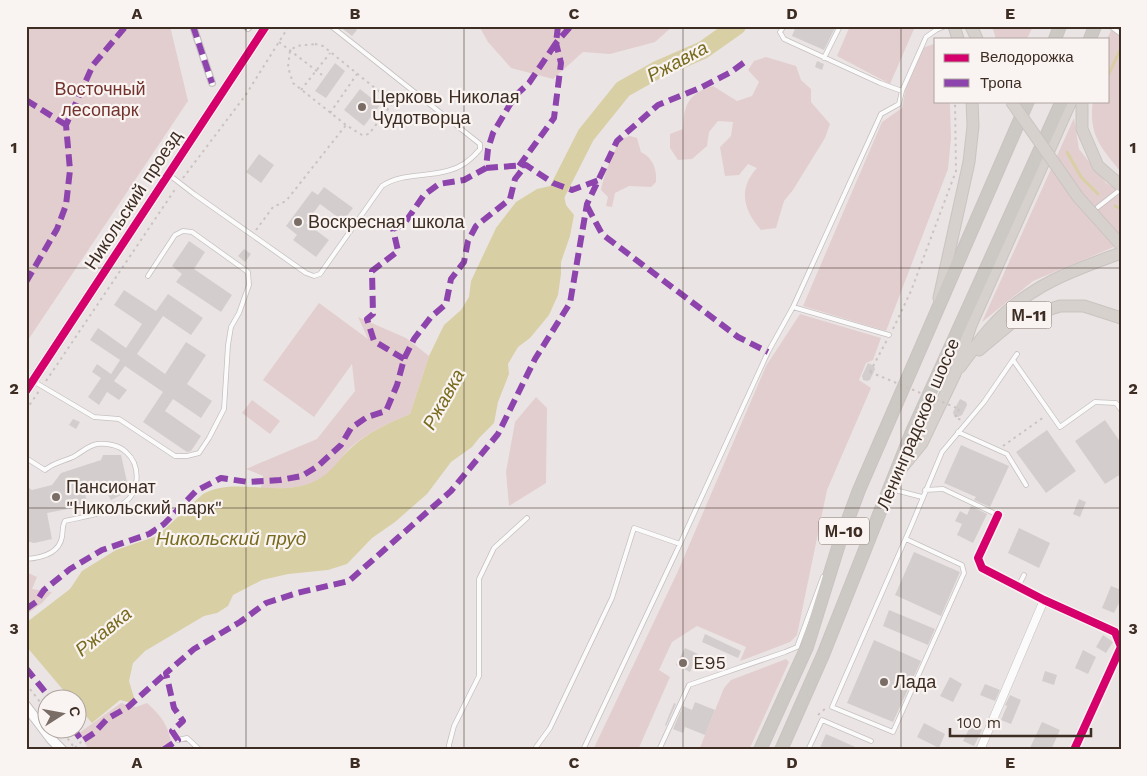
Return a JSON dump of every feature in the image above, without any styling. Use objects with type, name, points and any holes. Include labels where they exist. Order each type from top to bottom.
[{"type":"highway","points":[[1055,38],[1060,26]]},
{"type":"highway","name":"Ленинградское шоссе","points":[[760,750],[807,647],[840,541],[859,490],[1028,102]]},
{"type":"highway","name":"Ленинградское шоссе","points":[[781,750],[823,655],[911,434],[1062,102]]},
{"type":"main road","points":[[954,26],[958,38]]},
{"type":"main road","points":[[971,26],[977,38]]},
{"type":"main road","points":[[935,314],[969,162],[973,126],[972,102]]},
{"type":"main road","points":[[1012,102],[1078,197],[1121,245]]},
{"type":"main road","name":"М-10","points":[[892,483],[922,443],[955,374],[971,325],[1071,102]]},
{"type":"main road","points":[[1082,102],[1082,129],[1098,166],[1121,187]]},
{"type":"main road","points":[[955,374],[993,325],[1011,307],[1040,286],[1081,267],[1121,253]]},
{"type":"main road","name":"М-11","points":[[955,374],[987,343],[1016,320],[1040,311],[1060,306],[1084,306],[1121,318]]},
{"type":"street","points":[[193,26],[212,83]]},
{"type":"street","name":"Никольский проезд","points":[[26,391],[266,26]]},
{"type":"street","points":[[998,515],[978,558],[982,568],[1044,600],[1116,632],[1121,647],[1074,750]]},
{"type":"street","points":[[980,750],[1044,600]]},
{"type":"street","points":[[26,706],[51,739],[62,750]]},
{"type":"street","points":[[51,739],[55,750]]},
{"type":"lane","points":[[168,174],[306,273],[314,276],[320,274],[382,186],[388,182],[414,175],[447,172],[472,158],[480,149],[480,144],[331,26]]},
{"type":"lane","points":[[784,26],[780,32],[784,39],[880,84],[902,91]]},
{"type":"lane","points":[[824,58],[840,26]]},
{"type":"lane","points":[[583,750],[881,114],[899,104],[902,91],[926,37],[945,26]]},
{"type":"lane","points":[[1110,26],[1121,34]]},
{"type":"lane","points":[[1098,207],[1121,187]]},
{"type":"lane","points":[[33,381],[94,417],[120,419],[174,456],[187,456],[199,453],[224,409],[231,327],[249,285],[248,272],[192,232],[183,231],[175,235],[148,276]]},
{"type":"lane","points":[[792,307],[889,335]]},
{"type":"lane","points":[[906,538],[962,565],[964,573],[893,732],[832,707],[942,452],[984,402],[1016,354]]},
{"type":"lane","points":[[1013,360],[1060,427],[1095,402],[1116,403],[1121,410]]},
{"type":"lane","points":[[958,432],[1007,454],[1026,485]]},
{"type":"lane","points":[[26,458],[45,470],[56,462],[74,456],[96,444],[110,445],[119,447],[127,452],[132,460],[137,482],[132,496],[124,504],[115,509],[65,521],[62,539],[58,546],[48,555],[26,559]]},
{"type":"lane","points":[[892,483],[922,497]]},
{"type":"lane","points":[[925,490],[943,489],[998,515]]},
{"type":"lane","points":[[449,750],[454,726],[479,676],[479,579],[494,548],[527,518]]},
{"type":"lane","points":[[534,750],[550,728],[612,598],[634,528],[680,544]]},
{"type":"lane","points":[[659,750],[689,685],[785,652],[796,646],[819,585],[840,541]]},
{"type":"lane","points":[[1018,587],[1024,575]]},
{"type":"lane","points":[[808,750],[822,720],[870,741]]},
{"type":"lane","points":[[178,740],[186,738],[200,750]]},
{"type":"lane","points":[[303,750],[309,750]]},
{"type":"path","points":[[26,410],[180,183],[245,96],[289,26]]},
{"type":"path","points":[[279,42],[322,75]]},
{"type":"path","points":[[315,44],[322,46],[391,101],[391,105],[369,134],[362,135],[346,125],[293,83],[288,67],[290,50],[297,46],[315,44]]},
{"type":"path","points":[[300,90],[330,52]]},
{"type":"path","points":[[330,113],[357,74]]},
{"type":"path","points":[[955,102],[956,171],[911,291],[870,372],[959,409],[956,416]]},
{"type":"path","points":[[252,235],[273,206],[286,201],[346,125]]},
{"type":"path","points":[[998,450],[1050,412]]},
{"type":"path","points":[[26,684],[38,699]]},
{"type":"path","points":[[820,712],[829,706]]},
{"type":"path","points":[[67,738],[75,749],[82,741]]},
{"type":"green space","name":"Восточный лесопарк","points":[[26,26],[170,26],[188,101],[26,343]]},
{"type":"green space","points":[[479,26],[673,26],[655,42],[610,54],[583,52],[553,79],[511,68],[488,42]]},
{"type":"green space","points":[[850,26],[920,26],[914,29],[890,84],[837,56]]},
{"type":"green space","points":[[992,26],[1033,26],[1027,38],[996,38]]},
{"type":"green space","points":[[1113,26],[1121,26],[1121,172],[1102,148],[1092,123],[1093,102],[1110,102],[1110,38],[1107,38]]},
{"type":"green space","points":[[934,44],[934,102],[949,102],[950,105],[951,139],[948,169],[886,331],[803,306],[882,122],[902,108],[909,71],[920,49]]},
{"type":"green space","points":[[766,57],[796,66],[801,80],[811,89],[811,102],[830,124],[825,138],[793,190],[784,201],[776,228],[761,230],[750,215],[745,199],[747,183],[757,168],[748,164],[739,175],[725,176],[720,147],[731,136],[733,122],[718,121],[709,132],[707,146],[692,159],[678,160],[670,148],[670,134],[683,129],[686,107],[689,101],[705,89],[713,86],[737,101],[752,96],[759,82],[748,70],[754,61]]},
{"type":"green space","points":[[1074,118],[1079,149],[1106,183],[1121,192],[1121,244],[1033,281],[982,322]]},
{"type":"green space","points":[[630,136],[637,138],[641,152],[649,157],[653,164],[656,182],[651,187],[629,186],[615,193],[612,207],[606,206],[608,197],[601,190],[606,171],[620,142]]},
{"type":"green space","points":[[319,303],[368,339],[358,317],[406,338],[429,356],[410,414],[364,437],[350,448],[330,472],[315,482],[298,487],[261,488],[263,476],[246,469],[317,439],[355,391],[352,364],[314,417],[263,380]]},
{"type":"green space","points":[[800,314],[881,338],[873,360],[866,363],[859,380],[871,388],[827,490],[797,635],[790,642],[740,661],[746,647],[697,626],[672,642],[659,670],[670,677],[638,750],[593,750],[678,571],[766,366]]},
{"type":"green space","points":[[536,397],[547,408],[546,483],[509,506],[506,472],[515,422]]},
{"type":"green space","points":[[252,400],[280,421],[270,434],[242,413]]},
{"type":"green space","points":[[26,572],[37,577],[32,589],[52,592],[42,603],[26,615]]},
{"type":"green space","points":[[786,659],[789,662],[749,750],[699,750],[724,688],[731,680]]},
{"type":"green space","points":[[121,703],[136,707],[147,703],[168,729],[172,750],[150,750],[148,747],[145,750],[89,750],[82,738],[88,738],[88,727]]},
{"type":"water","name":"Никольский пруд","points":[[555,185],[563,191],[566,205],[574,215],[570,236],[561,262],[558,295],[549,315],[530,338],[518,347],[508,364],[509,374],[498,402],[494,423],[472,447],[451,462],[427,494],[395,522],[372,538],[347,564],[328,570],[288,574],[262,580],[233,595],[228,606],[217,613],[204,616],[145,651],[133,663],[129,681],[136,704],[120,700],[92,723],[88,718],[88,688],[62,688],[26,646],[27,622],[70,589],[82,571],[116,550],[157,536],[203,494],[215,489],[228,487],[282,488],[308,484],[327,473],[364,437],[410,414],[429,356],[444,325],[461,310],[469,297],[471,281],[496,228],[516,202],[537,189]]},
{"type":"building","points":[[339,26],[352,26],[357,30],[352,36]]},
{"type":"building","points":[[796,26],[836,26],[824,50],[792,36]]},
{"type":"building","points":[[817,61],[824,64],[822,70],[815,67]]},
{"type":"building","points":[[335,63],[345,71],[326,98],[315,91]]},
{"type":"building","name":"Церковь Николая Чудотворца","points":[[360,89],[380,105],[364,126],[344,110]]},
{"type":"building","points":[[259,154],[274,165],[261,183],[246,172]]},
{"type":"building","name":"Воскресная школа","points":[[324,187],[353,208],[343,221],[320,204],[306,223],[329,240],[316,257],[293,240],[297,235],[286,226],[312,191],[318,195]]},
{"type":"building","points":[[189,241],[205,252],[194,269],[232,295],[221,312],[176,282],[182,274],[172,266]]},
{"type":"building","points":[[244,249],[251,254],[245,262],[238,256]]},
{"type":"building","points":[[124,290],[156,311],[168,294],[203,318],[191,335],[163,316],[137,354],[165,374],[186,342],[206,355],[187,384],[212,401],[201,418],[173,399],[165,411],[201,436],[191,451],[187,452],[143,422],[163,392],[125,366],[114,381],[127,390],[119,400],[107,392],[99,405],[88,397],[101,378],[92,372],[97,364],[111,374],[120,360],[90,340],[98,328],[126,348],[142,324],[114,305]]},
{"type":"building","points":[[868,363],[874,366],[875,369],[870,380],[867,381],[863,380],[862,376]]},
{"type":"building","points":[[960,399],[966,402],[967,405],[962,415],[958,417],[954,416],[953,412]]},
{"type":"building","points":[[73,419],[80,422],[76,429],[69,425]]},
{"type":"building","points":[[1105,420],[1121,443],[1121,474],[1105,484],[1075,441]]},
{"type":"building","points":[[1047,430],[1076,471],[1046,493],[1016,452]]},
{"type":"building","points":[[961,445],[1009,466],[990,507],[974,500],[976,497],[944,483]]},
{"type":"building","name":"Пансионат \"Никольский парк\"","points":[[103,455],[121,455],[129,491],[111,500],[105,490],[85,494],[88,505],[47,513],[52,539],[34,543],[26,541],[26,486],[32,490],[52,485],[61,473],[101,460]]},
{"type":"building","points":[[1079,499],[1086,502],[1080,517],[1073,514]]},
{"type":"building","points":[[971,506],[987,514],[973,543],[957,535],[962,524],[955,521],[960,511],[967,515]]},
{"type":"building","points":[[1019,528],[1050,543],[1039,568],[1008,553]]},
{"type":"building","points":[[914,552],[960,572],[941,616],[895,595]]},
{"type":"building","points":[[1111,586],[1121,590],[1121,599],[1114,613],[1102,608]]},
{"type":"building","points":[[889,610],[935,629],[928,645],[883,626]]},
{"type":"building","points":[[705,634],[741,651],[738,658],[702,642]]},
{"type":"building","points":[[1103,635],[1113,642],[1106,653],[1096,647]]},
{"type":"building","name":"Лада","points":[[874,640],[921,661],[893,722],[847,703]]},
{"type":"building","points":[[685,648],[698,654],[690,672],[676,665]]},
{"type":"building","points":[[1083,650],[1096,657],[1088,674],[1075,668]]},
{"type":"building","points":[[1045,671],[1057,675],[1054,685],[1042,681]]},
{"type":"building","points":[[950,677],[962,684],[953,702],[940,696]]},
{"type":"building","points":[[985,684],[1000,690],[995,701],[980,695]]},
{"type":"building","points":[[1010,695],[1021,700],[1011,724],[1001,720]]},
{"type":"building","points":[[695,702],[715,710],[705,735],[685,727],[683,733],[673,729],[683,706],[692,710]]},
{"type":"building","points":[[674,703],[676,704],[666,726],[665,725]]},
{"type":"building","points":[[1042,722],[1060,730],[1051,750],[1029,750]]},
{"type":"building","points":[[924,723],[945,734],[939,748],[917,737]]},
{"type":"building","points":[[972,723],[982,730],[974,746],[963,741]]},
{"type":"building","points":[[826,734],[862,750],[819,750]]},
{"type":"waterway","name":"Ржавка","points":[[549,208],[586,135],[623,89],[657,70],[703,50],[737,26]]},
{"type":"waterway","points":[[1110,72],[1120,50]]},
{"type":"waterway","points":[[1067,152],[1081,177],[1098,194]]},
{"type":"waterway","points":[[1115,206],[1121,209]]},
{"type":"marked path","points":[[26,282],[57,229],[66,205],[70,170],[66,125],[93,65],[126,26]]},
{"type":"marked path","points":[[193,26],[212,83]]},
{"type":"marked path","points":[[404,359],[374,341],[367,319],[373,314],[372,271],[398,251],[393,229],[404,224],[424,195],[439,184],[464,180],[486,168],[488,149],[493,133],[515,96],[529,83],[556,43],[558,26]]},
{"type":"marked path","points":[[519,166],[554,118],[561,63],[556,43],[571,26]]},
{"type":"marked path","points":[[163,750],[178,740],[172,731],[183,721],[174,708],[166,673],[194,649],[240,622],[266,603],[297,593],[349,581],[451,491],[498,434],[535,359],[570,303],[587,204],[617,141],[658,105],[700,88],[731,72],[746,61]]},
{"type":"marked path","points":[[26,100],[66,125]]},
{"type":"marked path","points":[[486,168],[526,165],[553,183],[572,190],[599,180]]},
{"type":"marked path","points":[[26,609],[36,602],[44,590],[70,569],[102,550],[149,534],[164,524],[196,491],[221,478],[248,482],[280,480],[302,476],[318,466],[341,445],[351,428],[367,417],[386,411],[397,385],[404,359],[414,339],[431,317],[446,304],[451,279],[464,262],[468,241],[476,226],[510,199],[515,179],[526,165]]},
{"type":"marked path","points":[[587,206],[602,234],[738,337],[768,352]]},
{"type":"marked path","points":[[26,668],[42,688]]},
{"type":"marked path","points":[[88,737],[107,719],[128,707],[166,673]]},
{"type":"marked path","points":[[80,738],[82,741],[86,738]]},
{"type":"cycle path","points":[[26,391],[266,26]]},
{"type":"cycle path","points":[[998,515],[978,558],[982,568],[1044,600],[1115,632],[1121,647],[1074,750]]},
{"type":"place","name":"Церковь Николая Чудотворца","points":[[362,107]]},
{"type":"place","name":"Воскресная школа","points":[[298,222]]},
{"type":"place","name":"Пансионат \"Никольский парк\"","points":[[56,497]]},
{"type":"place","name":"E95","points":[[683,663]]},
{"type":"place","name":"Лада","points":[[884,682]]}]
